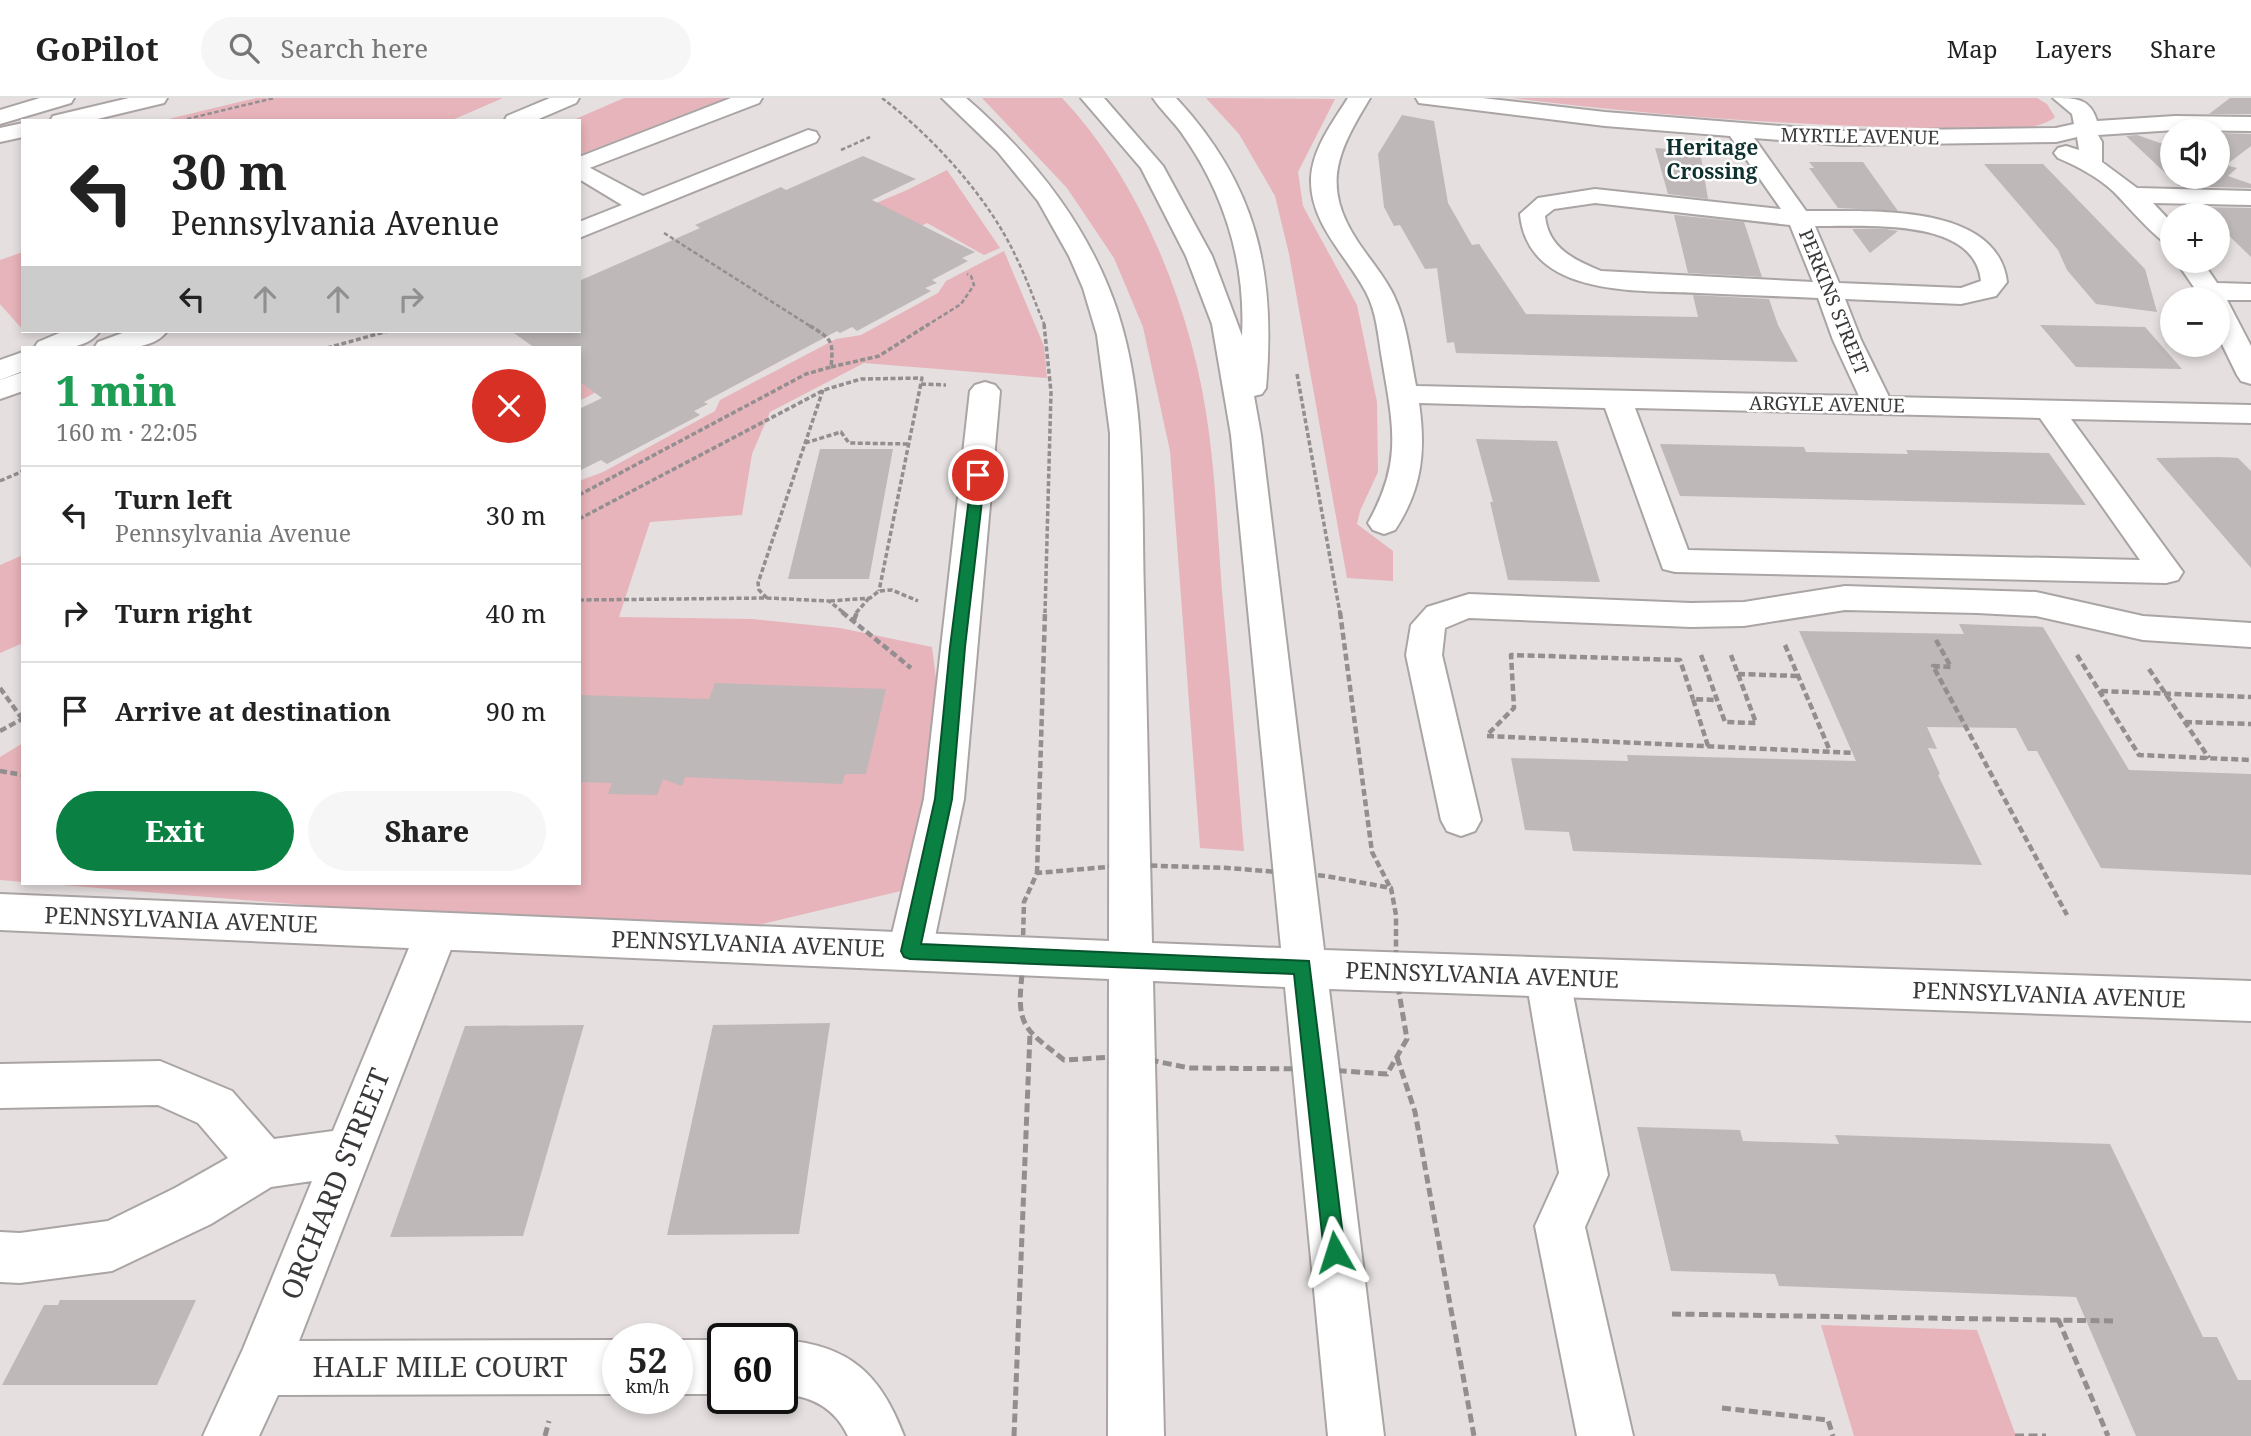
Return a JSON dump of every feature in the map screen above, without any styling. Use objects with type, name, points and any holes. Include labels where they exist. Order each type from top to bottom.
[{"type":"main road","points":[[0,117],[63,98]]},
{"type":"main road","points":[[69,119],[156,98]]},
{"type":"main road","points":[[520,119],[568,98]]},
{"type":"main road","points":[[581,166],[751,98]]},
{"type":"main road","points":[[953,98],[1010,149],[1037,180],[1085,259],[1108,324],[1125,433],[1136,1436]]},
{"type":"main road","points":[[1092,98],[1151,166],[1199,256],[1226,324],[1246,435],[1356,1436]]},
{"type":"main road","points":[[1164,98],[1184,118],[1207,155],[1246,238],[1253,282],[1255,363],[1246,435]]},
{"type":"main road","points":[[1359,98],[1327,154],[1323,181],[1329,209],[1342,238],[1365,267],[1381,295],[1390,325],[1403,394],[1410,443],[1406,472],[1400,498],[1384,523]]},
{"type":"main road","name":"MYRTLE AVENUE","points":[[1427,98],[1739,132],[1843,138],[2056,135],[2084,129],[2160,124]]},
{"type":"main road","name":"MYRTLE AVENUE","points":[[2067,100],[2160,120]]},
{"type":"main road","name":"MYRTLE AVENUE","points":[[2067,100],[2082,111],[2086,120],[2084,129]]},
{"type":"main road","name":"MYRTLE AVENUE","points":[[2230,124],[2251,124]]},
{"type":"main road","points":[[2084,129],[2091,142],[2090,162]]},
{"type":"main road","points":[[0,135],[21,130]]},
{"type":"main road","name":"PERKINS STREET","points":[[1739,132],[1799,218],[1878,405]]},
{"type":"main road","points":[[2006,136],[2045,145],[2090,162],[2160,224]]},
{"type":"main road","points":[[581,230],[808,137]]},
{"type":"main road","points":[[581,168],[642,206]]},
{"type":"main road","points":[[2127,195],[2251,198]]},
{"type":"main road","points":[[1595,196],[1799,218],[1915,222],[1945,229],[1970,240],[1986,255],[1994,268],[1994,282],[1987,290],[1961,296],[1828,292],[1604,281],[1581,274],[1558,260],[1539,243],[1532,228],[1532,214],[1547,202],[1595,196]]},
{"type":"main road","points":[[2230,295],[2251,292]]},
{"type":"main road","points":[[2230,331],[2251,375]]},
{"type":"main road","points":[[52,346],[82,333]]},
{"type":"main road","points":[[113,346],[148,333]]},
{"type":"main road","points":[[0,371],[21,361]]},
{"type":"main road","points":[[0,390],[21,382]]},
{"type":"main road","points":[[910,951],[944,799],[985,391]]},
{"type":"main road","name":"ARGYLE AVENUE","points":[[1403,394],[2251,414]]},
{"type":"main road","points":[[1617,399],[1675,561],[2166,572],[2049,409]]},
{"type":"main road","points":[[1461,820],[1423,655],[1424,632],[1431,620],[1447,611],[1468,606],[1744,614],[1845,598],[1977,601],[2036,604],[2088,618],[2143,628],[2251,635]]},
{"type":"main road","name":"PENNSYLVANIA AVENUE","points":[[0,912],[1548,979],[2251,1001]]},
{"type":"main road","name":"ORCHARD STREET","points":[[231,1436],[262,1367],[437,931]]},
{"type":"main road","points":[[1548,979],[1584,1175],[1560,1226],[1605,1436]]},
{"type":"main road","points":[[0,1086],[160,1083],[215,1107],[264,1164]]},
{"type":"main road","points":[[0,1257],[20,1258],[112,1246],[193,1206],[264,1164],[348,1153]]},
{"type":"main road","name":"HALF MILE COURT","points":[[262,1367],[602,1367]]},
{"type":"main road","points":[[798,1368],[837,1380],[856,1398],[876,1436]]},
{"type":"path","points":[[186,119],[274,98]]},
{"type":"path","points":[[657,229],[829,338],[833,345],[831,367]]},
{"type":"path","points":[[581,494],[806,374],[879,356],[961,304],[974,285],[971,276],[967,274]]},
{"type":"path","points":[[334,346],[381,333]]},
{"type":"path","points":[[1297,369],[1338,599],[1372,852],[1391,888],[1396,915]]},
{"type":"path","points":[[581,518],[824,390],[861,379],[922,378],[879,592]]},
{"type":"path","points":[[921,384],[947,385]]},
{"type":"path","points":[[767,598],[759,590],[758,583],[824,390]]},
{"type":"path","points":[[806,443],[841,432],[849,443],[909,444]]},
{"type":"path","points":[[0,481],[21,472]]},
{"type":"path","points":[[854,620],[857,611],[879,592],[892,590],[921,602]]},
{"type":"path","points":[[581,600],[767,598],[829,601],[870,598]]},
{"type":"path","points":[[829,601],[911,668]]},
{"type":"path","points":[[1698,646],[1725,722],[1756,723],[1717,614]]},
{"type":"path","points":[[1933,635],[1951,667],[1933,666],[2067,915]]},
{"type":"path","points":[[1783,638],[1830,751]]},
{"type":"path","points":[[2075,652],[2139,755],[2251,760]]},
{"type":"path","points":[[1707,746],[1680,660],[1511,655],[1514,708],[1486,736],[1854,753]]},
{"type":"path","points":[[2145,663],[2209,759]]},
{"type":"path","points":[[1738,674],[1799,676]]},
{"type":"path","points":[[0,688],[21,719]]},
{"type":"path","points":[[2101,691],[2251,697]]},
{"type":"path","points":[[1693,699],[1716,700]]},
{"type":"path","points":[[0,731],[21,720]]},
{"type":"path","points":[[2185,722],[2251,724]]},
{"type":"path","points":[[0,771],[21,775]]},
{"type":"path","points":[[1208,868],[1243,869]]},
{"type":"path","points":[[1024,902],[1037,873],[1065,872]]},
{"type":"path","points":[[1353,878],[1391,888]]},
{"type":"path","points":[[1018,1008],[1030,1033],[1063,1060]]},
{"type":"path","points":[[1014,1436],[1030,1033]]},
{"type":"path","points":[[1387,1074],[1407,1040]]},
{"type":"path","points":[[1397,1056],[1415,1111],[1474,1436]]},
{"type":"path","points":[[1189,1068],[1225,1069]]},
{"type":"path","points":[[1672,1314],[2115,1321]]},
{"type":"path","points":[[2058,1319],[2108,1436]]},
{"type":"path","points":[[1721,1408],[1828,1420],[1833,1436]]},
{"type":"path","points":[[2015,1436],[2046,1436]]},
{"type":"shaded area","points":[[256,98],[503,98],[455,119],[168,119]]},
{"type":"shaded area","points":[[624,98],[726,98],[581,154],[581,119],[576,119]]},
{"type":"shaded area","points":[[982,98],[1062,98],[1091,132],[1117,170],[1161,254],[1178,299],[1202,389],[1211,453],[1244,851],[1200,848],[1170,451],[1143,327],[1114,258],[1067,188]]},
{"type":"shaded area","points":[[1206,98],[1335,99],[1298,172],[1303,206],[1357,305],[1377,402],[1378,472],[1357,524],[1393,551],[1393,581],[1347,578],[1289,254],[1275,196],[1239,134]]},
{"type":"shaded area","points":[[1512,98],[2037,98],[2047,104],[2055,117],[2045,123],[2015,129],[1882,127],[1723,119]]},
{"type":"shaded area","points":[[947,170],[1000,248],[984,255],[927,223],[581,400],[581,346],[558,346],[610,327],[760,252],[907,190]]},
{"type":"shaded area","points":[[1004,251],[1044,346],[1047,378],[864,363],[770,412],[752,454],[742,515],[650,522],[619,617],[753,619],[840,628],[932,647],[942,727],[905,890],[724,933],[429,915],[61,885],[581,885],[581,480],[603,472],[715,411],[720,400],[836,339],[861,335],[938,293],[946,281]]},
{"type":"shaded area","points":[[21,253],[21,328],[0,304],[0,260]]},
{"type":"shaded area","points":[[21,556],[21,644],[0,653],[0,565]]},
{"type":"shaded area","points":[[21,744],[21,882],[0,880],[0,757]]},
{"type":"shaded area","points":[[1821,1325],[1977,1330],[2016,1436],[1854,1436]]},
{"type":"building","points":[[2230,98],[2251,98],[2251,114],[2209,114]]},
{"type":"building","points":[[1402,115],[1434,121],[1448,203],[1472,245],[1479,244],[1526,314],[1698,317],[1693,295],[1769,299],[1778,325],[1798,362],[1456,353],[1454,342],[1447,343],[1437,268],[1425,269],[1400,225],[1394,226],[1384,207],[1378,154]]},
{"type":"building","points":[[2230,133],[2251,134],[2251,146],[2230,162]]},
{"type":"building","points":[[2137,135],[2160,143],[2160,168],[2126,136]]},
{"type":"building","points":[[1655,148],[1700,151],[1708,199],[1668,194]]},
{"type":"building","points":[[863,156],[916,179],[872,200],[975,252],[962,258],[968,261],[932,280],[937,283],[925,288],[931,291],[857,331],[852,327],[840,333],[837,331],[704,402],[708,404],[694,411],[700,415],[607,464],[601,460],[581,470],[581,408],[602,398],[581,382],[581,346],[532,346],[514,333],[581,333],[581,280],[700,228],[695,225],[781,187],[786,190]]},
{"type":"building","points":[[1809,162],[1863,162],[1898,211],[1838,208],[1809,168],[1814,168]]},
{"type":"building","points":[[1984,164],[2043,164],[2145,269],[2157,312],[2096,304],[2067,270],[2058,250]]},
{"type":"building","points":[[2230,177],[2251,184],[2251,188],[2230,187]]},
{"type":"building","points":[[2230,208],[2251,208],[2251,257],[2230,237]]},
{"type":"building","points":[[1674,215],[1744,222],[1762,277],[1688,273]]},
{"type":"building","points":[[1852,229],[1886,229],[1898,231],[1870,253]]},
{"type":"building","points":[[2040,325],[2145,327],[2160,344],[2160,357],[2171,357],[2182,369],[2076,367]]},
{"type":"building","points":[[1476,439],[1557,441],[1600,582],[1508,580],[1490,502],[1493,502]]},
{"type":"building","points":[[1660,444],[1804,447],[1806,452],[1908,454],[1906,450],[2049,453],[2086,505],[1680,496]]},
{"type":"building","points":[[820,449],[893,449],[869,579],[788,579]]},
{"type":"building","points":[[2156,458],[2238,458],[2251,471],[2251,568]]},
{"type":"building","points":[[1959,624],[2043,627],[2129,770],[2251,774],[2251,875],[2101,868],[2037,751],[2028,751],[2016,728],[1927,727],[1937,749],[1928,748],[1940,774],[1938,775],[1982,865],[1573,851],[1569,832],[1525,830],[1511,758],[1628,761],[1627,755],[1856,761],[1799,631],[1964,634]]},
{"type":"building","points":[[715,683],[886,689],[866,774],[845,774],[842,784],[685,777],[682,786],[663,779],[657,795],[608,794],[612,783],[581,782],[581,695],[709,699]]},
{"type":"building","points":[[830,1023],[799,1234],[667,1235],[713,1025]]},
{"type":"building","points":[[584,1025],[523,1236],[390,1237],[465,1026]]},
{"type":"building","points":[[1637,1127],[1740,1130],[1743,1141],[1839,1144],[1835,1135],[2110,1144],[2203,1337],[2217,1337],[2238,1380],[2251,1380],[2251,1436],[2136,1436],[2076,1297],[1779,1286],[1775,1274],[1671,1271]]},
{"type":"building","points":[[60,1300],[196,1300],[157,1385],[2,1385],[44,1305],[58,1305]]},
{"type":"district","name":"Heritage Crossing","points":[[1712,160]]},
{"type":"route","points":[[978,475],[957,647],[944,799],[910,951],[1303,967],[1335,1252]]}]
